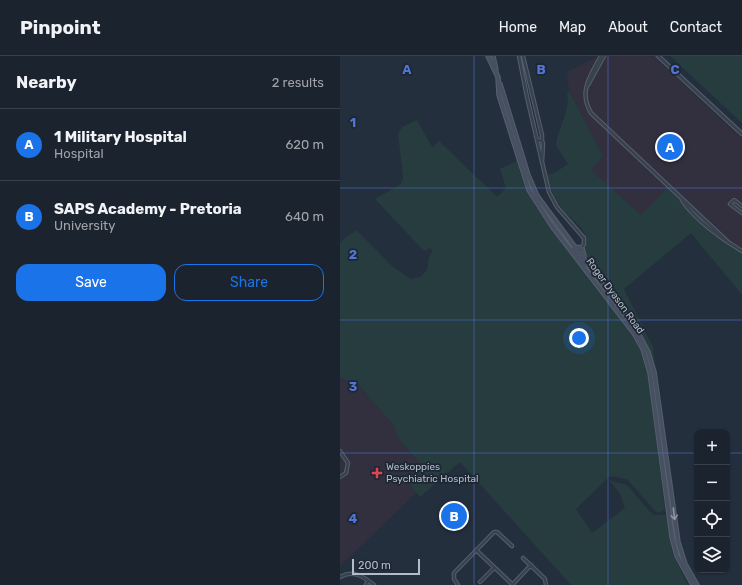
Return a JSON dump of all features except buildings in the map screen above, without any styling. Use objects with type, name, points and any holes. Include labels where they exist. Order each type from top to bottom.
[{"type":"main road","name":"Roger Dyason Road","points":[[488,56],[498,77],[499,95],[526,182],[537,204],[552,226],[634,333],[646,356],[658,415],[678,546],[685,564],[697,585]]},
{"type":"main road","name":"Roger Dyason Road","points":[[493,56],[534,189],[542,205],[584,259],[643,341],[653,365],[672,537],[677,556],[693,585]]},
{"type":"main road","points":[[552,226],[578,252],[610,301]]},
{"type":"main road","points":[[573,245],[578,248],[582,248],[584,259]]},
{"type":"street","points":[[519,56],[547,187],[554,202],[583,236],[584,242],[582,248],[578,252]]},
{"type":"street","points":[[523,56],[543,143],[541,164]]},
{"type":"street","points":[[603,56],[587,82],[585,95],[589,109],[597,119],[681,198],[689,209],[728,242],[742,251]]},
{"type":"street","points":[[658,56],[742,134]]},
{"type":"street","points":[[537,140],[542,141]]},
{"type":"street","points":[[742,206],[734,200],[730,204],[742,213]]},
{"type":"street","points":[[340,451],[348,463],[346,473],[340,477]]},
{"type":"street","points":[[456,584],[454,573],[495,532],[512,546]]},
{"type":"street","points":[[476,550],[512,585],[531,565]]},
{"type":"street","points":[[523,558],[546,580],[546,585]]},
{"type":"street","points":[[480,582],[494,568]]},
{"type":"street","points":[[340,577],[352,573],[374,585]]},
{"type":"street","points":[[366,585],[368,581]]},
{"type":"shaded area","points":[[599,56],[653,56],[742,139],[742,252],[712,233],[667,188],[641,215],[591,170],[603,156],[569,91],[567,72]]},
{"type":"shaded area","name":"Weskoppies Psychiatric Hospital","points":[[340,378],[358,384],[394,426],[397,436],[422,466],[406,480],[416,493],[340,566]]},
{"type":"green space","points":[[670,56],[742,56],[742,123]]},
{"type":"green space","points":[[569,91],[603,156],[591,170],[641,215],[667,188],[712,233],[742,252],[742,295],[691,233],[624,289],[653,347],[655,363],[642,334],[585,255],[586,239],[584,233],[580,226],[561,207],[555,198],[550,185],[547,175],[554,173],[568,164],[556,145],[566,113],[568,100],[567,93]]},
{"type":"green space","points":[[417,120],[432,147],[439,141],[497,197],[506,188],[500,169],[517,161],[524,185],[536,207],[632,334],[642,353],[648,374],[665,510],[659,513],[655,511],[627,479],[610,476],[576,509],[592,533],[625,508],[620,493],[609,480],[627,485],[653,515],[666,515],[673,555],[688,585],[571,585],[460,462],[420,497],[406,480],[422,466],[397,436],[394,426],[358,384],[340,378],[340,242],[356,230],[392,266],[411,279],[420,277],[427,270],[429,256],[433,251],[430,248],[424,251],[375,199],[401,184],[403,178],[398,133],[402,127]]},
{"type":"place","name":"1 Military Hospital","points":[[670,147]]},
{"type":"place","name":"Weskoppies Psychiatric Hospital","points":[[377,473]]},
{"type":"place","name":"SAPS Academy - Pretoria","points":[[454,516]]}]
